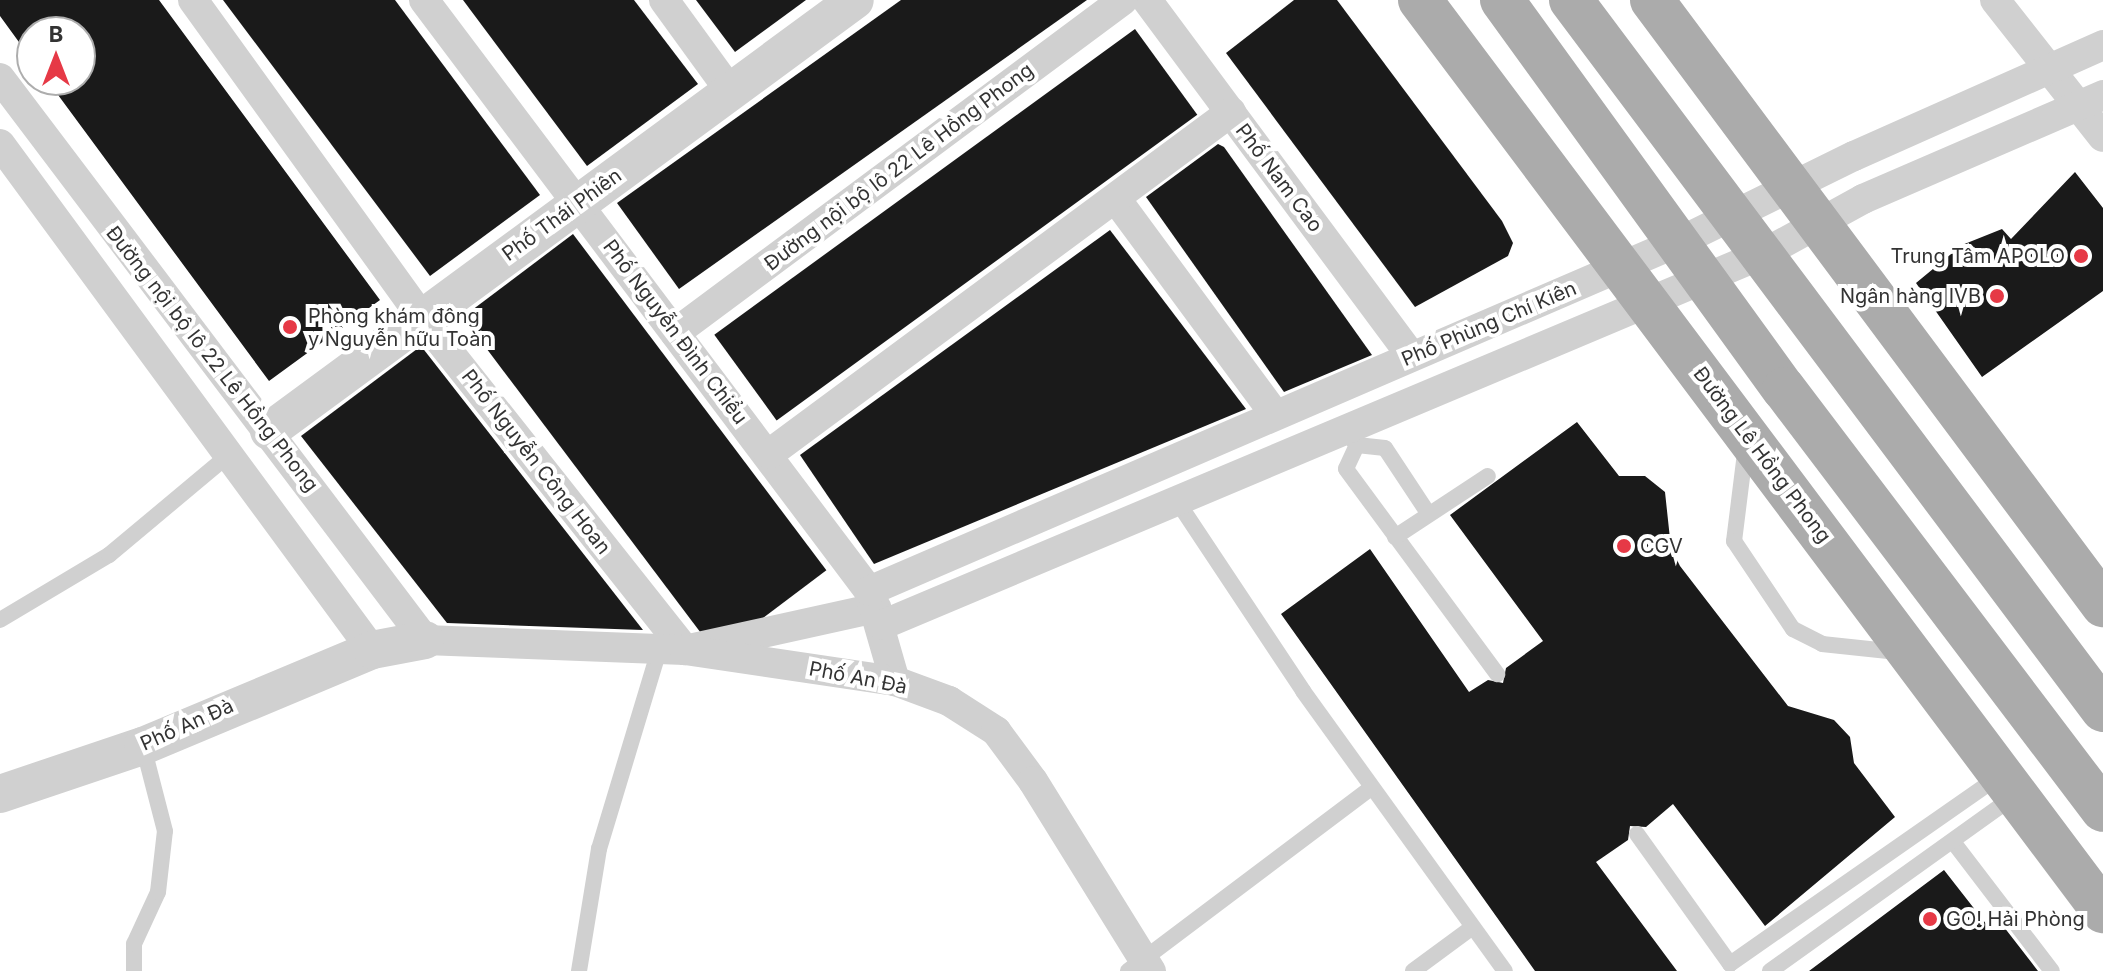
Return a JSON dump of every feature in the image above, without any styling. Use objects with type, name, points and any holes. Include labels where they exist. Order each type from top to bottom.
[{"type":"main road","name":"Đường Lê Hồng Phong","points":[[1420,0],[2103,911]]},
{"type":"main road","points":[[1502,0],[1681,241],[1784,389],[2103,810]]},
{"type":"main road","points":[[1571,0],[2103,710]]},
{"type":"main road","points":[[1652,0],[1821,222],[2103,605]]},
{"type":"street","name":"Phố Nguyễn Công Hoan","points":[[193,0],[422,318],[672,650]]},
{"type":"street","name":"Phố Nguyễn Đình Chiểu","points":[[424,0],[769,454],[876,608],[895,681]]},
{"type":"street","points":[[664,0],[730,91]]},
{"type":"street","name":"Phố Thái Phiên","points":[[269,431],[855,0]]},
{"type":"street","name":"Đường nội bộ lô 22 Lê Hồng Phong","points":[[675,333],[1123,0]]},
{"type":"street","name":"Phố Nam Cao","points":[[1147,0],[1411,356]]},
{"type":"street","points":[[1995,0],[2045,68],[2091,99],[2103,137]]},
{"type":"street","name":"Phố Phùng Chí Kiên","points":[[876,608],[1289,409],[1734,218],[2045,68],[2103,45]]},
{"type":"street","name":"Đường nội bộ lô 22 Lê Hồng Phong","points":[[0,78],[425,640]]},
{"type":"street","name":"Phố Phùng Chí Kiên","points":[[876,608],[1177,501],[1342,438],[1763,254],[1821,222],[2091,99]]},
{"type":"street","points":[[769,454],[1231,112]]},
{"type":"street","name":"Đường nội bộ lô 22 Lê Hồng Phong","points":[[0,144],[372,650]]},
{"type":"street","points":[[1116,199],[1289,409],[1342,438]]},
{"type":"street","points":[[672,650],[876,608]]},
{"type":"street","name":"Phố An Đà","points":[[0,794],[143,746],[372,650],[425,640],[672,650],[895,681],[949,701],[996,731],[1033,781],[1141,967]]},
{"type":"lane","points":[[1748,436],[1734,541],[1793,629],[1822,644],[1910,653]]},
{"type":"lane","points":[[1428,513],[1385,448],[1342,438],[1346,469],[1497,674]]},
{"type":"lane","points":[[0,620],[109,555],[230,454]]},
{"type":"lane","points":[[1395,537],[1488,476]]},
{"type":"lane","points":[[1177,501],[1371,788],[1470,929],[1505,971]]},
{"type":"lane","points":[[579,971],[599,849],[672,650]]},
{"type":"lane","points":[[134,971],[134,944],[158,892],[165,831],[143,746]]},
{"type":"lane","points":[[1637,834],[1730,964],[2008,785]]},
{"type":"lane","points":[[1770,971],[1954,843],[2008,785]]},
{"type":"lane","points":[[1141,967],[1371,788]]},
{"type":"lane","points":[[1954,843],[2052,971]]},
{"type":"lane","points":[[1413,971],[1470,929]]},
{"type":"building","points":[[0,0],[159,0],[380,300],[269,381],[59,96],[96,96],[96,16],[16,16],[16,38],[0,16]]},
{"type":"building","points":[[223,0],[395,0],[540,195],[430,276]]},
{"type":"building","points":[[463,0],[634,0],[698,84],[587,166]]},
{"type":"building","points":[[696,0],[806,0],[735,52]]},
{"type":"building","points":[[901,0],[1087,0],[679,289],[617,203]]},
{"type":"building","points":[[1294,0],[1337,0],[1502,221],[1513,243],[1508,256],[1415,307],[1226,53]]},
{"type":"building","points":[[1135,29],[1197,115],[777,420],[714,335]]},
{"type":"building","points":[[1218,144],[1224,147],[1372,355],[1284,392],[1146,197]]},
{"type":"building","name":"Ngân hàng IVB","points":[[2075,172],[2103,208],[2103,291],[1982,377],[1916,283],[1962,245],[2002,229],[2011,239]]},
{"type":"building","points":[[1110,230],[1246,409],[874,564],[800,455]]},
{"type":"building","points":[[573,234],[826,570],[716,653],[463,317]]},
{"type":"building","points":[[421,346],[643,630],[447,623],[301,436]]},
{"type":"building","points":[[1577,422],[1619,476],[1645,476],[1665,492],[1671,548],[1680,566],[1788,706],[1834,720],[1850,737],[1854,763],[1895,817],[1765,926],[1673,804],[1646,827],[1630,826],[1628,840],[1596,862],[1677,971],[1535,971],[1281,614],[1370,549],[1469,692],[1488,680],[1503,683],[1506,668],[1543,641],[1450,515]]},
{"type":"building","name":"GO! Hải Phòng","points":[[1944,870],[1987,925],[1997,918],[2038,971],[1809,971]]},
{"type":"place","name":"Trung Tâm APOLO","points":[[2081,256]]},
{"type":"place","name":"Ngân hàng IVB","points":[[1997,296]]},
{"type":"place","name":"Phòng khám đông y Nguyễn hữu Toàn","points":[[290,327]]},
{"type":"place","name":"CGV","points":[[1624,546]]},
{"type":"place","name":"GO! Hải Phòng","points":[[1930,919]]}]
